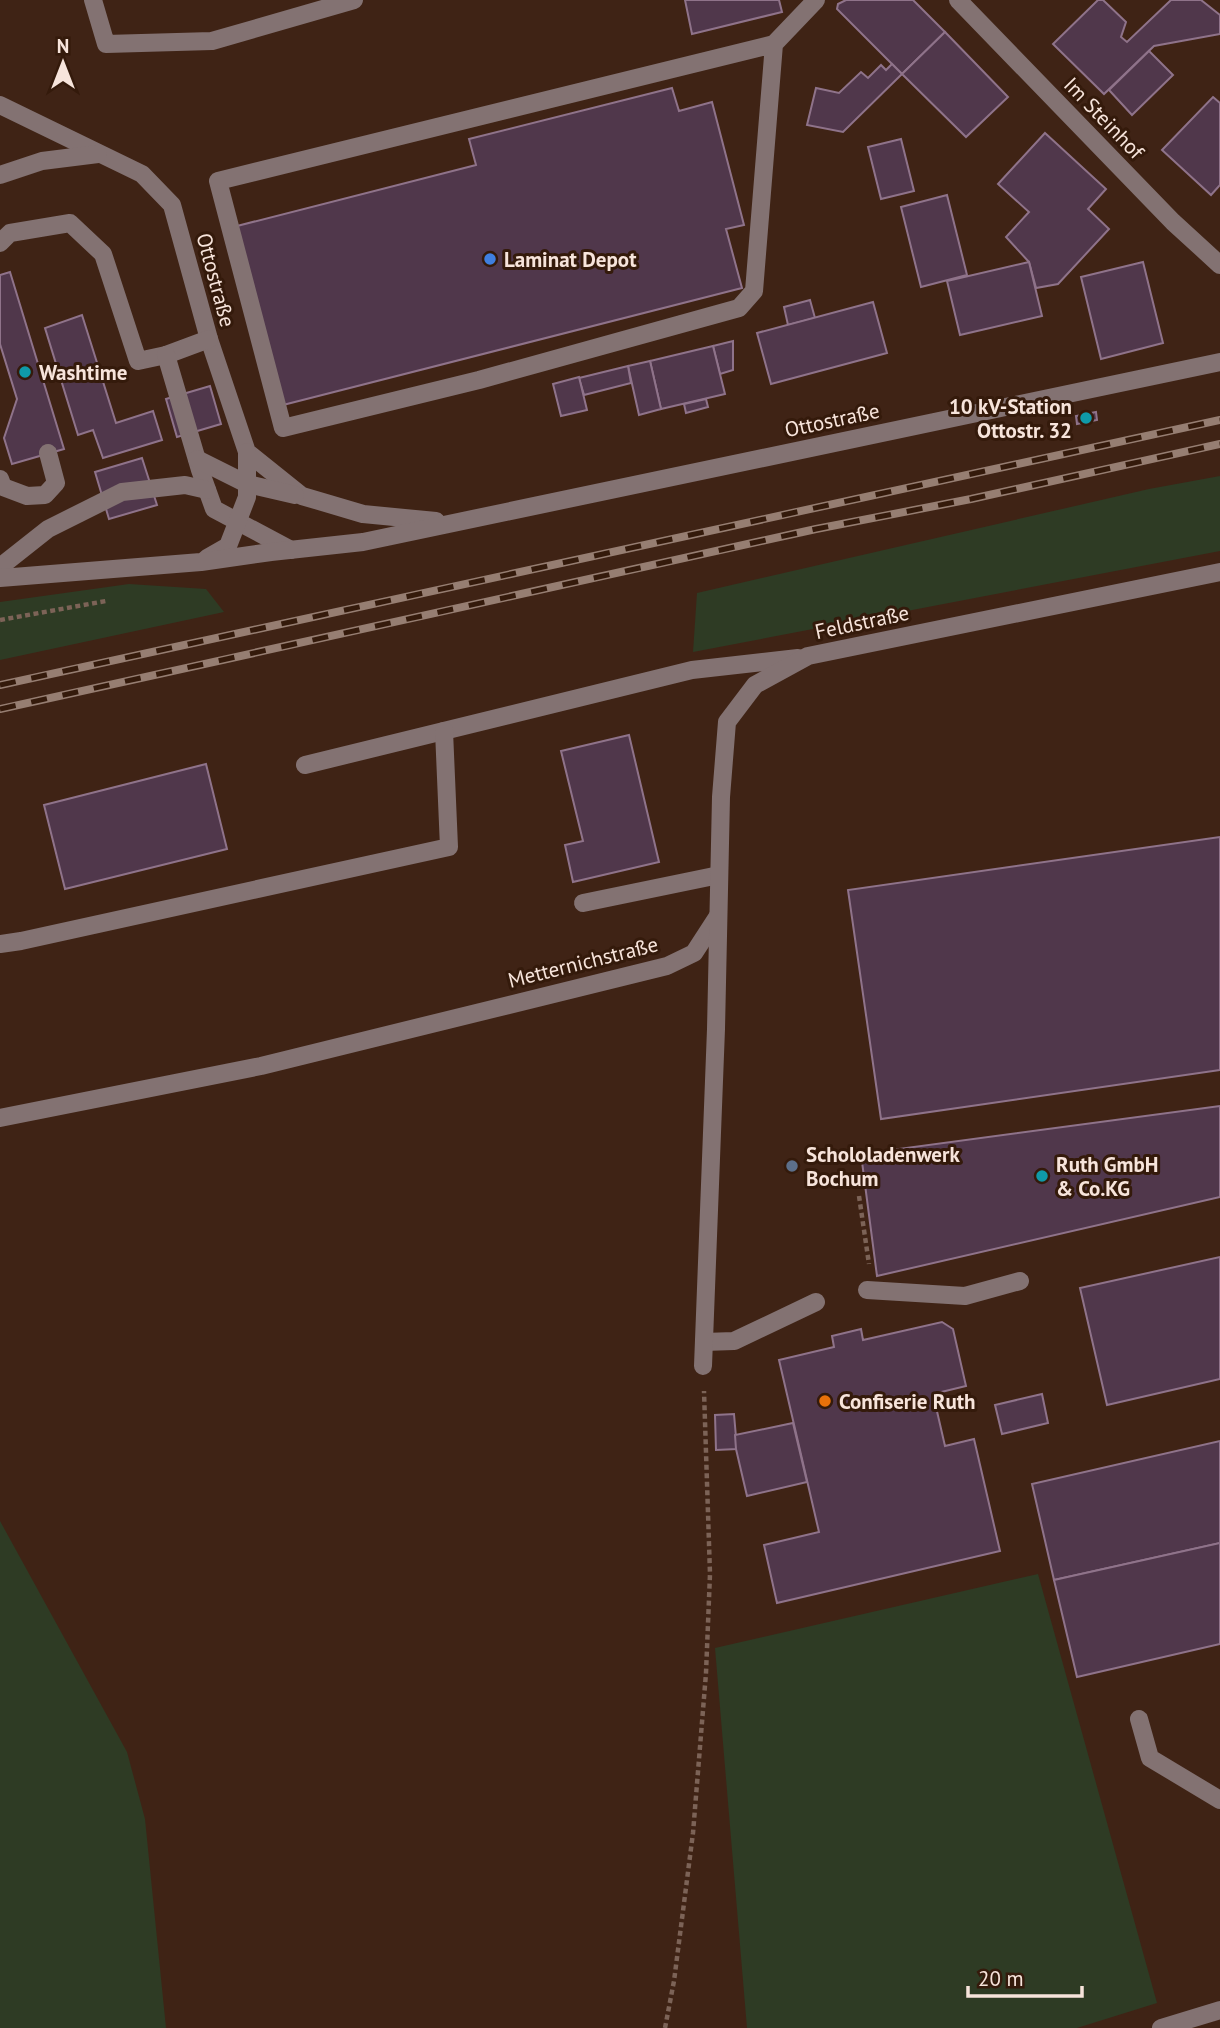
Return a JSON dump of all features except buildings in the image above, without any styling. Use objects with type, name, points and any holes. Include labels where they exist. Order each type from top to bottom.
[{"type":"street","points":[[93,0],[106,44],[212,41],[354,0]]},
{"type":"street","points":[[774,44],[754,291],[739,308],[479,380],[283,428],[218,181],[774,44],[816,0]]},
{"type":"street","name":"Im Steinhof","points":[[958,0],[1173,222],[1220,265]]},
{"type":"street","name":"Ottostraße","points":[[0,106],[142,174],[172,205],[209,339],[247,452],[247,497],[228,546],[201,562]]},
{"type":"street","points":[[0,175],[42,161],[98,154]]},
{"type":"street","points":[[0,243],[10,233],[70,223],[103,254],[138,361],[166,355],[209,339]]},
{"type":"street","points":[[166,355],[214,509],[292,550]]},
{"type":"street","name":"Ottostraße","points":[[0,578],[201,562],[363,542],[1220,362]]},
{"type":"street","name":"Ottostraße","points":[[247,452],[302,496],[363,514],[454,523]]},
{"type":"street","points":[[0,479],[3,487],[27,496],[45,495],[56,483],[48,453]]},
{"type":"street","points":[[197,459],[247,484],[302,496]]},
{"type":"street","points":[[0,567],[48,529],[122,492],[185,485],[207,490]]},
{"type":"street","name":"Feldstraße","points":[[718,916],[721,797],[727,722],[755,685],[808,656],[1220,572]]},
{"type":"street","points":[[305,765],[692,670],[808,656]]},
{"type":"street","points":[[0,944],[449,847],[444,731]]},
{"type":"street","points":[[583,903],[719,875]]},
{"type":"street","points":[[702,1366],[718,916]]},
{"type":"street","name":"Metternichstraße","points":[[0,1118],[261,1066],[667,966],[694,953],[718,916]]},
{"type":"street","points":[[867,1290],[965,1296],[1020,1281]]},
{"type":"street","points":[[704,1342],[734,1341],[816,1302]]},
{"type":"street","points":[[1139,1719],[1150,1758],[1220,1800]]},
{"type":"street","points":[[1161,2028],[1220,2010]]},
{"type":"path","points":[[859,1196],[869,1265]]},
{"type":"path","points":[[666,2028],[694,1833],[706,1674],[710,1574],[702,1366]]},
{"type":"green space","points":[[1220,476],[1220,551],[693,652],[697,593],[1149,489]]},
{"type":"green space","points":[[129,584],[206,589],[224,612],[0,660],[0,602]]},
{"type":"green space","points":[[0,1521],[127,1752],[145,1819],[166,2028],[0,2028]]},
{"type":"green space","points":[[1038,1574],[1157,2003],[1077,2028],[747,2028],[715,1648]]},
{"type":"railway","points":[[0,685],[1220,420]]},
{"type":"railway","points":[[0,709],[816,529],[971,499],[1220,444]]},
{"type":"place","name":"Laminat Depot","points":[[490,259]]},
{"type":"place","name":"Washtime","points":[[25,372]]},
{"type":"place","name":"10 kV-Station Ottostr. 32","points":[[1086,418]]},
{"type":"place","name":"Schololadenwerk Bochum","points":[[792,1166]]},
{"type":"place","name":"Ruth GmbH & Co.KG","points":[[1042,1176]]},
{"type":"place","name":"Confiserie Ruth","points":[[825,1401]]}]
